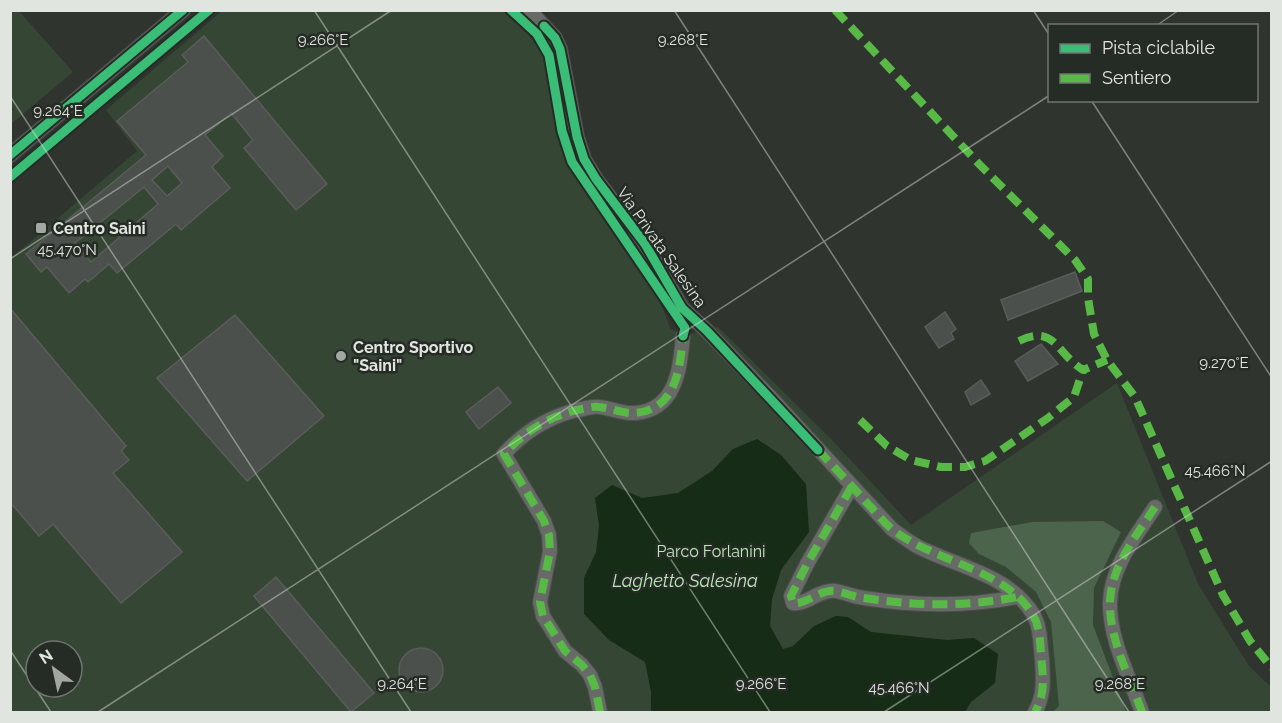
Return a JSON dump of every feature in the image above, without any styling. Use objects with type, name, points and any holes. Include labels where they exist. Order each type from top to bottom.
[{"type":"street","points":[[10,155],[183,10]]},
{"type":"street","name":"Via Privata Salesina","points":[[528,10],[555,38],[560,50],[577,137],[584,159],[596,179],[645,244],[682,308],[687,328],[707,331],[892,529],[915,545],[982,574],[1017,597],[1033,613],[1039,630],[1044,684],[1040,703],[1035,712]]},
{"type":"street","points":[[600,712],[590,675],[565,651],[543,616],[540,602],[549,551],[549,535],[544,521],[504,454],[514,443],[544,421],[560,414],[599,406],[636,413],[662,403],[671,392],[677,375],[687,328]]},
{"type":"street","points":[[852,486],[807,564],[791,596],[793,603],[799,604],[824,591],[910,604],[973,604],[1017,597]]},
{"type":"street","points":[[1142,712],[1115,636],[1110,602],[1115,577],[1128,547],[1155,507]]},
{"type":"green space","points":[[11,10],[19,11],[73,72],[11,124]]},
{"type":"green space","name":"Centro Sportivo \"Saini\"","points":[[223,10],[504,11],[525,31],[567,79],[596,185],[626,246],[648,278],[670,328],[683,336],[718,327],[832,440],[911,525],[1117,383],[1198,584],[1249,666],[1272,688],[1271,712],[11,712],[11,258],[137,151],[106,110]]},
{"type":"shaded area","points":[[1103,521],[1121,532],[1094,588],[1093,625],[1126,712],[1053,712],[1059,706],[1051,622],[1036,592],[1006,567],[979,554],[969,543],[971,533],[1032,522]]},
{"type":"water","name":"Laghetto Salesina","points":[[757,439],[781,455],[806,484],[809,532],[781,570],[772,599],[770,626],[783,649],[793,646],[814,626],[836,616],[848,617],[871,632],[947,640],[974,638],[998,654],[995,683],[971,702],[965,712],[651,712],[651,692],[645,662],[609,640],[584,614],[584,578],[596,552],[599,526],[595,498],[612,485],[642,498],[678,493],[712,471],[733,449]]},
{"type":"building","points":[[204,36],[327,184],[296,210],[244,148],[253,140],[231,113],[205,135],[223,156],[212,167],[230,188],[181,230],[176,224],[117,273],[109,264],[88,282],[85,279],[69,293],[47,267],[41,272],[26,254],[146,155],[117,121],[188,62],[182,55]],"holes":[[[168,166],[182,183],[167,196],[152,180]],[[144,187],[158,204],[91,262],[75,243]]]},
{"type":"building","points":[[1075,272],[1082,291],[1008,320],[1001,300]]},
{"type":"building","points":[[10,308],[126,446],[121,451],[129,460],[113,473],[182,552],[121,603],[53,524],[39,536],[10,502]]},
{"type":"building","points":[[945,312],[956,329],[951,333],[954,339],[939,348],[925,327]]},
{"type":"building","points":[[235,315],[324,416],[247,481],[157,378]]},
{"type":"building","points":[[1041,344],[1058,364],[1028,381],[1015,361]]},
{"type":"building","points":[[981,380],[990,394],[971,405],[965,392]]},
{"type":"building","points":[[498,387],[511,403],[479,429],[466,412]]},
{"type":"building","points":[[276,577],[374,693],[351,712],[254,596]]},
{"type":"building","points":[[421,648],[430,649],[437,654],[442,661],[442,679],[437,686],[430,691],[421,692],[412,691],[405,686],[400,679],[399,670],[400,661],[405,654],[412,649]]},
{"type":"marked path","points":[[835,10],[980,165],[1075,260],[1088,279],[1088,298],[1094,334],[1107,360],[1135,397],[1223,595],[1250,641],[1272,668]]},
{"type":"marked path","points":[[600,712],[590,675],[565,651],[543,616],[540,602],[550,551],[549,535],[544,521],[504,454],[537,426],[566,413],[591,407],[635,413],[649,410],[660,404],[674,385],[683,336]]},
{"type":"marked path","points":[[1019,341],[1040,336],[1048,338],[1083,370],[1107,360]]},
{"type":"marked path","points":[[860,420],[887,446],[911,460],[941,467],[965,467],[985,461],[1048,418],[1074,397],[1083,370]]},
{"type":"marked path","points":[[818,450],[893,530],[909,541],[988,577],[1006,587],[1021,600],[1033,615],[1039,634],[1043,684],[1041,698],[1035,712]]},
{"type":"marked path","points":[[852,486],[807,564],[791,596],[793,603],[803,602],[830,591],[883,601],[921,604],[959,604],[1017,597]]},
{"type":"marked path","points":[[1142,712],[1121,658],[1113,630],[1110,602],[1111,589],[1120,564],[1155,507]]},
{"type":"cycle path","points":[[10,155],[183,10]]},
{"type":"cycle path","points":[[10,177],[209,10]]},
{"type":"cycle path","points":[[511,10],[537,34],[549,55],[562,131],[572,162],[685,328],[683,336]]},
{"type":"cycle path","points":[[544,26],[555,38],[560,49],[577,137],[584,159],[596,179],[645,244],[682,308],[707,331],[818,450]]},
{"type":"place","name":"Centro Saini","points":[[41,228]]},
{"type":"place","name":"Centro Sportivo \"Saini\"","points":[[341,356]]},
{"type":"park label","name":"Parco Forlanini","points":[[711,551]]}]
